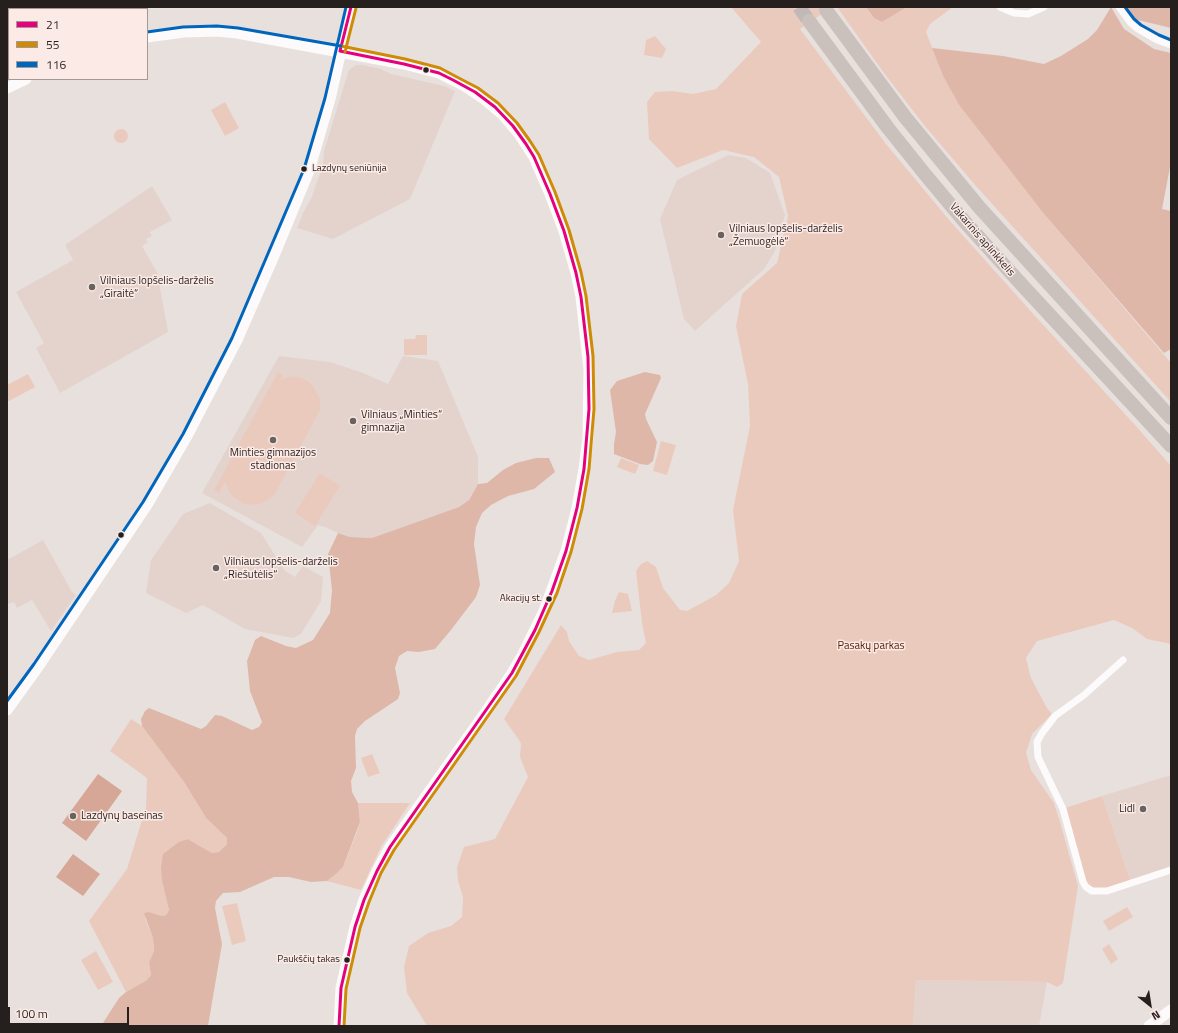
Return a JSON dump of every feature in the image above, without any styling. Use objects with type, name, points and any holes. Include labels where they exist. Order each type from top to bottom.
[{"type":"highway","name":"Vakarinis aplinkkelis","points":[[826,10],[905,117],[979,207],[1171,418]]},
{"type":"highway","name":"Vakarinis aplinkkelis","points":[[809,22],[888,128],[959,215],[1171,446]]},
{"type":"street","points":[[7,710],[38,667],[143,510],[184,442],[228,358],[273,258],[309,171],[330,99],[351,7]]},
{"type":"street","points":[[1000,7],[1014,12],[1028,14],[1044,7]]},
{"type":"street","points":[[1119,7],[1138,30],[1157,40],[1171,45]]},
{"type":"street","points":[[148,37],[184,32],[237,32],[404,64],[439,73],[474,92],[498,111],[513,126],[537,163],[564,232],[576,273],[581,297],[588,357],[589,409],[584,469],[577,508],[566,551],[552,591],[535,630],[512,673],[390,847],[377,871],[364,900],[355,927],[341,988],[339,1026]]},
{"type":"street","points":[[7,88],[24,80]]},
{"type":"street","points":[[1123,660],[1084,695],[1055,716],[1042,732],[1037,742],[1038,757],[1063,809],[1083,882],[1092,892],[1107,891],[1171,870]]},
{"type":"street","points":[[1149,1026],[1171,1010]]},
{"type":"shaded area","points":[[7,7],[59,7],[60,8],[8,8],[7,68]]},
{"type":"shaded area","points":[[866,7],[907,7],[882,22],[874,18]]},
{"type":"shaded area","points":[[1111,7],[1124,29],[1154,49],[1171,53],[1171,162],[1162,209],[1171,211],[1171,349],[1164,353],[1044,214],[959,105],[943,76],[932,48],[1003,56],[1044,64],[1061,56],[1088,39],[1097,30]]},
{"type":"shaded area","points":[[1125,7],[1171,7],[1171,28],[1134,19]]},
{"type":"shaded area","points":[[356,65],[381,69],[391,74],[444,86],[455,91],[410,199],[333,239],[297,228],[311,199],[323,165],[324,151],[349,70]]},
{"type":"shaded area","name":"Vilniaus lopšelis-darželis „Žemuogėlė“","points":[[728,155],[746,158],[770,173],[785,215],[775,251],[764,269],[695,331],[684,319],[660,219],[677,180]]},
{"type":"shaded area","name":"Vilniaus lopšelis-darželis „Giraitė“","points":[[152,186],[172,220],[150,232],[152,236],[146,239],[148,242],[142,246],[162,281],[159,282],[168,332],[60,393],[36,348],[44,343],[16,292],[73,260],[65,245]]},
{"type":"shaded area","name":"Vilniaus „Minties“ gimnazija","points":[[279,356],[330,362],[363,373],[388,384],[403,356],[438,361],[478,457],[478,484],[469,500],[459,507],[372,538],[350,537],[318,525],[302,547],[202,493]]},
{"type":"shaded area","points":[[645,372],[660,375],[661,378],[645,414],[657,442],[653,461],[648,465],[640,464],[614,454],[616,432],[610,390],[617,381]]},
{"type":"shaded area","points":[[536,458],[549,458],[555,472],[534,489],[508,496],[491,505],[482,513],[476,527],[474,544],[480,585],[476,597],[435,649],[419,652],[407,651],[399,656],[395,668],[400,693],[398,699],[365,721],[357,729],[355,736],[356,768],[351,781],[352,792],[358,803],[360,822],[343,867],[327,881],[311,882],[289,877],[274,877],[240,892],[223,893],[216,901],[215,908],[222,944],[208,1026],[101,1026],[119,998],[126,992],[147,980],[151,975],[149,962],[154,951],[153,938],[144,913],[149,912],[162,916],[166,915],[169,910],[162,881],[161,867],[163,854],[179,842],[188,839],[212,853],[219,852],[227,844],[227,838],[206,818],[184,782],[142,726],[141,719],[145,711],[149,708],[201,729],[206,726],[215,715],[222,716],[252,730],[259,727],[262,722],[250,691],[247,661],[255,640],[261,636],[286,646],[296,648],[313,640],[330,613],[332,590],[328,554],[338,533],[350,537],[372,538],[459,507],[469,500],[478,484],[487,483],[503,470],[516,463]]},
{"type":"shaded area","name":"Vilniaus lopšelis-darželis „Riešutėlis“","points":[[210,503],[261,533],[285,571],[295,577],[303,566],[323,577],[321,601],[301,634],[293,638],[245,629],[203,605],[186,613],[146,593],[151,560],[183,514]]},
{"type":"shaded area","points":[[43,540],[72,592],[76,595],[51,631],[32,600],[17,608],[14,602],[7,604],[7,560]]},
{"type":"shaded area","points":[[98,774],[122,791],[86,841],[62,823]]},
{"type":"shaded area","points":[[1171,775],[1171,866],[1130,880],[1102,796]]},
{"type":"shaded area","points":[[73,854],[100,874],[83,896],[56,877]]},
{"type":"shaded area","points":[[916,980],[1047,982],[1039,1026],[913,1026]]},
{"type":"green space","name":"Pasakų parkas","points":[[731,7],[832,7],[800,29],[886,144],[950,221],[1171,466],[1171,644],[1147,639],[1132,628],[1114,620],[1037,641],[1026,658],[1031,678],[1047,708],[1052,714],[1032,734],[1026,753],[1031,770],[1054,803],[1078,886],[1063,983],[1057,987],[1047,982],[916,980],[913,1026],[427,1026],[407,993],[404,967],[409,946],[428,933],[451,926],[462,917],[463,897],[458,881],[457,867],[464,847],[495,839],[528,777],[520,757],[521,743],[504,719],[561,625],[567,632],[569,641],[579,656],[589,660],[617,652],[639,650],[646,643],[642,623],[636,571],[641,564],[647,561],[656,567],[663,588],[680,610],[687,611],[716,595],[729,583],[739,561],[733,510],[750,426],[748,384],[736,326],[742,294],[777,263],[788,216],[779,177],[754,157],[723,150],[677,168],[649,139],[647,102],[655,92],[672,91],[693,94],[716,89],[761,42]]},
{"type":"green space","points":[[837,7],[866,7],[874,18],[882,22],[907,7],[953,7],[930,24],[926,32],[943,76],[959,105],[1044,214],[1171,363],[1171,402],[976,186],[924,125],[884,73]]},
{"type":"green space","points":[[655,36],[666,49],[662,58],[644,55],[646,40]]},
{"type":"green space","points":[[225,102],[239,128],[225,136],[211,110]]},
{"type":"green space","points":[[118,129],[124,129],[128,133],[128,139],[124,143],[118,143],[114,139],[114,133]]},
{"type":"green space","points":[[416,335],[427,335],[427,355],[404,355],[404,339],[415,339]]},
{"type":"green space","points":[[278,372],[283,375],[281,379],[293,376],[308,381],[313,386],[320,399],[320,410],[272,497],[256,505],[244,504],[230,493],[225,482],[219,493],[214,490]]},
{"type":"green space","points":[[28,374],[35,387],[7,402],[7,385]]},
{"type":"green space","points":[[661,441],[676,445],[667,475],[653,471]]},
{"type":"green space","points":[[621,458],[639,465],[635,474],[617,467]]},
{"type":"green space","points":[[320,473],[340,486],[315,526],[295,513]]},
{"type":"green space","points":[[619,592],[628,594],[632,611],[612,613]]},
{"type":"green space","points":[[131,719],[142,726],[184,782],[206,818],[227,838],[227,844],[219,852],[212,853],[188,839],[162,881],[169,910],[166,915],[162,916],[149,912],[145,918],[153,938],[154,951],[149,962],[151,975],[147,980],[126,992],[89,921],[127,869],[146,807],[147,778],[110,751]]},
{"type":"green space","points":[[372,754],[380,773],[368,777],[361,758]]},
{"type":"green space","points":[[1102,796],[1130,880],[1098,890],[1087,883],[1065,808]]},
{"type":"green space","points":[[358,803],[410,803],[381,847],[361,890],[327,881],[343,867],[357,832],[360,822]]},
{"type":"green space","points":[[237,903],[246,941],[232,945],[222,906]]},
{"type":"green space","points":[[1127,907],[1133,917],[1109,931],[1103,921]]},
{"type":"green space","points":[[1109,944],[1118,959],[1111,964],[1102,949]]},
{"type":"green space","points":[[96,951],[113,982],[98,990],[81,960]]},
{"type":"tunnel","points":[[799,7],[809,21]]},
{"type":"transit line","name":"116","points":[[7,701],[34,664],[143,502],[183,434],[232,338],[304,169],[325,98],[346,7]]},
{"type":"transit line","name":"21","points":[[340,51],[351,7]]},
{"type":"transit line","name":"116","points":[[1125,7],[1134,19],[1141,25],[1171,40]]},
{"type":"transit line","name":"55","points":[[345,52],[356,8]]},
{"type":"transit line","name":"116","points":[[148,32],[183,27],[217,26],[238,28],[341,46]]},
{"type":"transit line","name":"55","points":[[341,46],[440,68],[478,88],[498,103],[517,123],[530,141],[539,155],[555,192],[569,230],[581,272],[586,296],[593,356],[594,409],[589,469],[582,509],[571,552],[557,593],[516,676],[394,850],[381,873],[360,928],[346,989],[344,1026]]},
{"type":"transit line","name":"21","points":[[339,1026],[341,988],[355,927],[364,900],[377,871],[390,847],[512,673],[535,630],[552,591],[566,551],[577,508],[584,469],[589,409],[588,357],[581,297],[576,273],[564,231],[550,194],[534,157],[526,144],[513,126],[495,107],[475,92],[453,80],[439,73],[404,64],[340,51]]},
{"type":"place","name":"Lazdynų seniūnija","points":[[304,169]]},
{"type":"place","name":"Vilniaus lopšelis-darželis „Žemuogėlė“","points":[[721,235]]},
{"type":"place","name":"Vilniaus lopšelis-darželis „Giraitė“","points":[[92,287]]},
{"type":"place","name":"Vilniaus „Minties“ gimnazija","points":[[353,421]]},
{"type":"place","name":"Minties gimnazijos stadionas","points":[[273,440]]},
{"type":"place","name":"Vilniaus lopšelis-darželis „Riešutėlis“","points":[[216,568]]},
{"type":"place","name":"Akacijų st.","points":[[549,599]]},
{"type":"place","name":"Lidl","points":[[1143,809]]},
{"type":"place","name":"Lazdynų baseinas","points":[[73,816]]},
{"type":"place","name":"Paukščių takas","points":[[347,960]]}]
